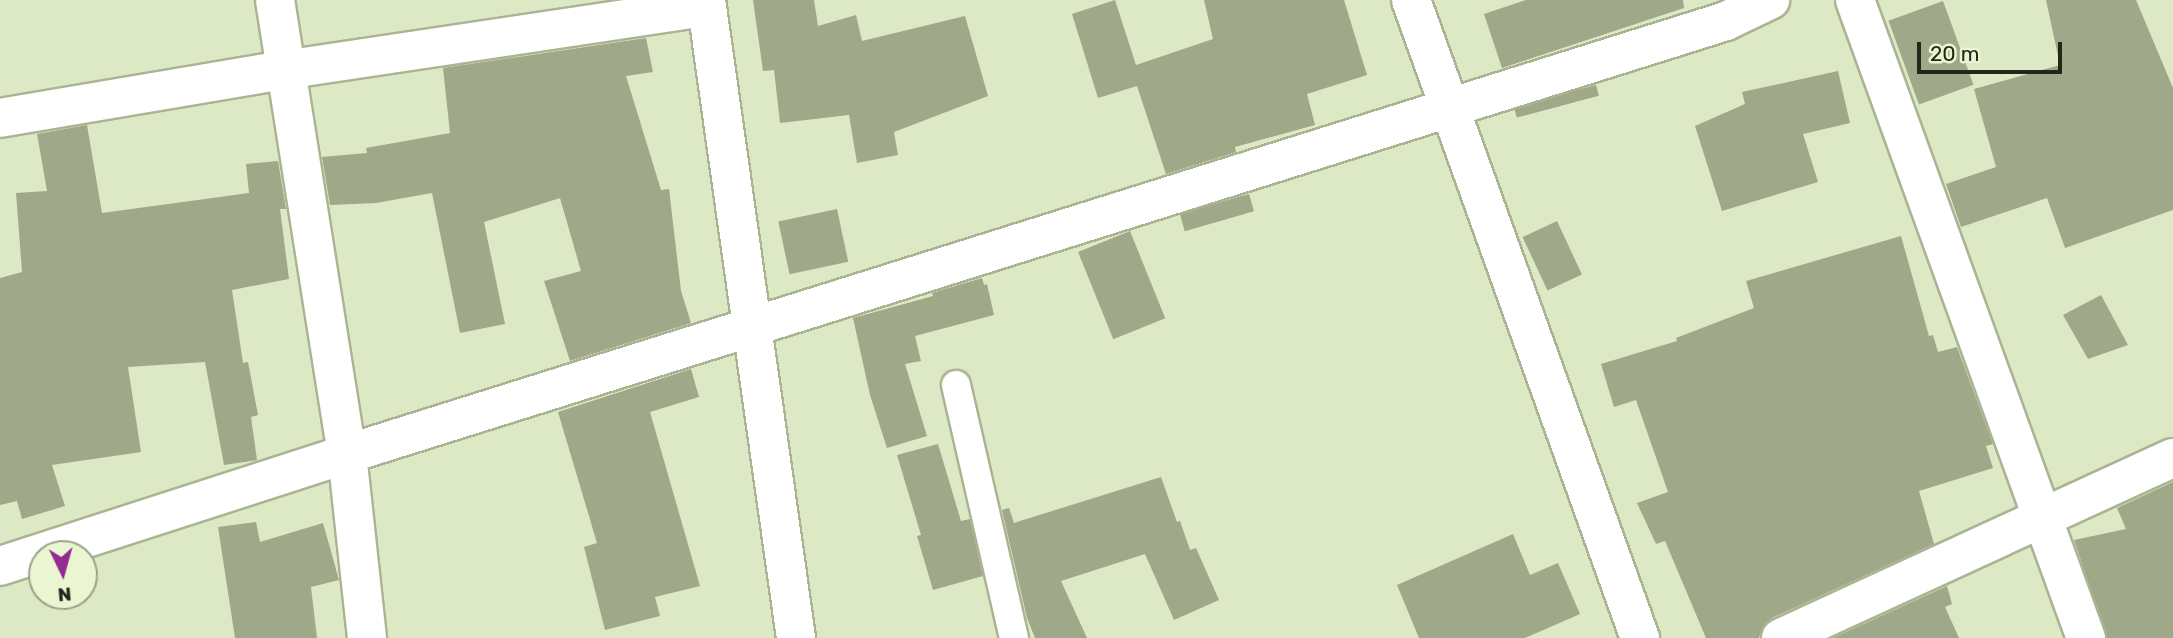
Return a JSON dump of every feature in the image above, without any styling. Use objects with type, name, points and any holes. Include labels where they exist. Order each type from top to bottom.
[{"type":"street","points":[[275,0],[347,454],[367,638]]},
{"type":"street","points":[[1411,0],[1640,638]]},
{"type":"street","points":[[0,566],[347,454],[1726,20],[1770,0]]},
{"type":"street","points":[[1854,0],[2086,638]]},
{"type":"street","points":[[0,118],[706,3],[796,638]]},
{"type":"street","points":[[1781,638],[2173,458]]},
{"type":"lane","points":[[956,385],[1014,638]]},
{"type":"building","points":[[753,0],[814,0],[818,26],[856,15],[862,41],[965,16],[988,96],[894,132],[898,155],[857,163],[849,115],[780,123],[774,70],[763,71]]},
{"type":"building","points":[[1115,0],[1136,65],[1213,39],[1204,0],[1344,0],[1367,75],[1307,94],[1315,125],[1235,147],[1236,152],[1166,174],[1137,86],[1098,98],[1072,14]]},
{"type":"building","points":[[1526,0],[1683,0],[1684,8],[1502,68],[1484,14]]},
{"type":"building","points":[[2046,0],[2136,0],[2173,88],[2173,210],[2065,248],[2047,198],[1961,227],[1946,184],[1996,167],[1974,89],[2060,65]]},
{"type":"building","points":[[1943,1],[1973,85],[1919,104],[1888,21]]},
{"type":"building","points":[[646,38],[653,72],[626,76],[661,190],[669,189],[681,291],[691,323],[570,361],[544,281],[581,271],[560,198],[484,222],[505,324],[460,333],[432,193],[376,203],[330,205],[322,157],[367,153],[366,148],[450,133],[443,68]]},
{"type":"building","points":[[1838,71],[1850,123],[1803,134],[1818,182],[1722,211],[1695,126],[1745,104],[1742,92]]},
{"type":"building","points":[[1596,85],[1599,96],[1517,118],[1514,107]]},
{"type":"building","points":[[87,125],[102,213],[249,193],[246,164],[278,161],[286,209],[280,209],[289,279],[232,290],[243,363],[248,362],[258,415],[251,417],[257,460],[224,465],[205,362],[128,367],[141,452],[52,465],[65,506],[22,519],[17,501],[0,505],[0,278],[22,272],[16,193],[47,191],[37,134]]},
{"type":"building","points":[[1249,194],[1254,211],[1185,231],[1180,214]]},
{"type":"building","points":[[837,209],[848,262],[790,274],[778,221]]},
{"type":"building","points":[[1557,221],[1582,274],[1547,291],[1523,237]]},
{"type":"building","points":[[1130,231],[1165,318],[1113,339],[1078,252]]},
{"type":"building","points":[[1901,236],[1929,336],[1933,335],[1938,352],[1957,347],[1993,444],[1986,446],[1993,468],[1919,491],[1934,544],[1772,618],[1763,626],[1759,638],[1706,638],[1665,541],[1656,544],[1637,503],[1668,492],[1636,400],[1614,407],[1601,364],[1677,341],[1676,338],[1754,308],[1746,281]]},
{"type":"building","points":[[982,278],[984,285],[987,284],[994,315],[915,336],[921,361],[905,364],[927,436],[887,448],[870,395],[853,318],[933,296],[932,293]]},
{"type":"building","points":[[2101,295],[2128,345],[2088,359],[2063,315]]},
{"type":"building","points":[[691,369],[699,397],[650,412],[700,586],[655,597],[660,616],[605,630],[584,547],[597,543],[558,412]]},
{"type":"building","points":[[938,444],[961,521],[970,519],[983,576],[933,590],[917,536],[921,535],[897,455]]},
{"type":"building","points":[[1161,477],[1190,550],[1196,548],[1219,600],[1174,620],[1145,554],[1061,581],[1087,638],[1035,638],[1027,618],[1002,510],[1009,508],[1014,523]]},
{"type":"building","points":[[2173,482],[2173,638],[2107,638],[2074,540],[2126,529],[2117,508]]},
{"type":"building","points":[[256,522],[260,542],[323,523],[339,580],[311,587],[317,638],[235,638],[218,527]]},
{"type":"building","points":[[1513,534],[1530,575],[1558,563],[1580,614],[1525,638],[1419,638],[1397,585]]},
{"type":"building","points":[[1947,586],[1952,604],[1945,607],[1959,638],[1833,638]]}]
